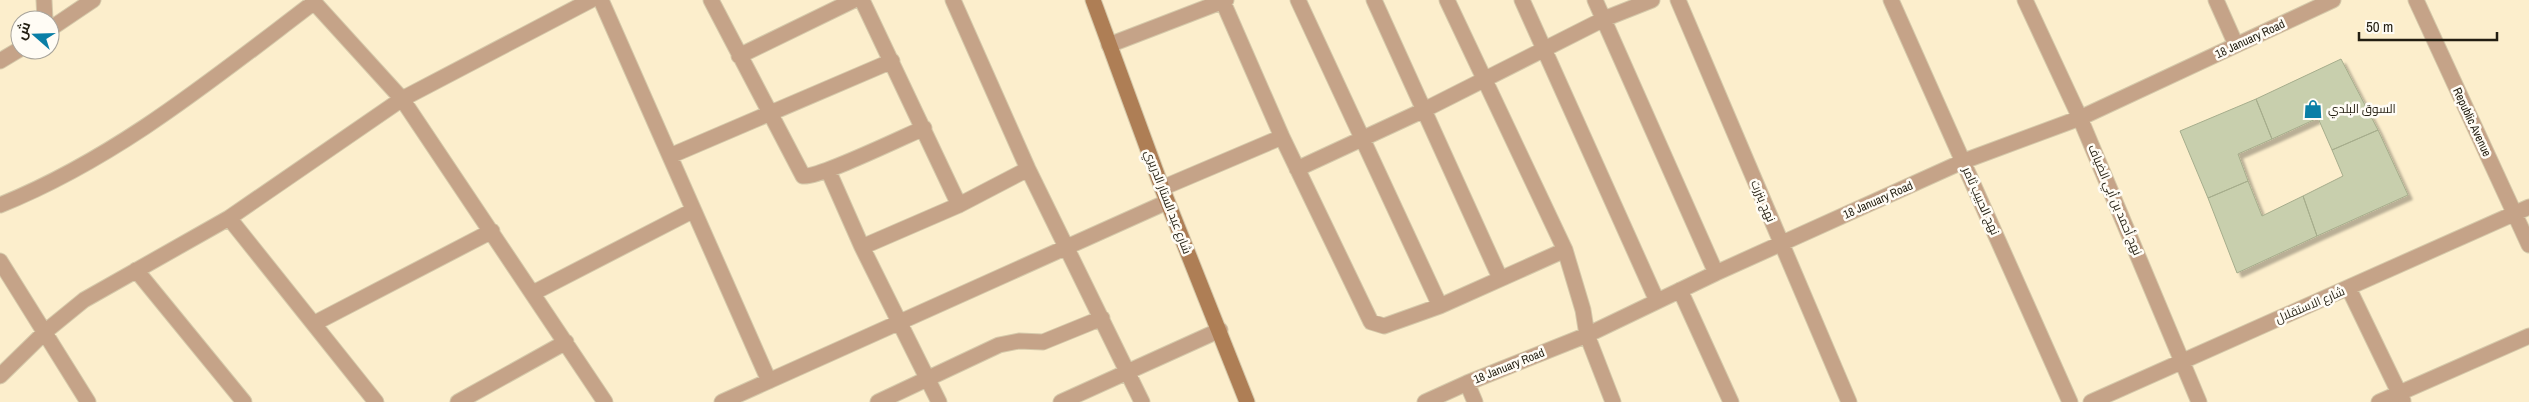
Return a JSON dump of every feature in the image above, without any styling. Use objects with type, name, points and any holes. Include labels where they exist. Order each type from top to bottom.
[{"type":"street","points":[[60,22],[93,0]]},
{"type":"street","points":[[0,376],[46,331],[84,300],[229,218],[402,99],[591,0]]},
{"type":"street","points":[[601,0],[670,156],[692,211],[769,381]]},
{"type":"street","points":[[711,0],[800,174],[810,177],[924,128]]},
{"type":"street","points":[[739,56],[854,0]]},
{"type":"street","points":[[862,0],[959,205]]},
{"type":"street","points":[[953,0],[1028,169],[1129,372],[1142,402]]},
{"type":"street","name":"شارع عبد الستار الدريري","points":[[1093,0],[1164,195],[1220,330],[1247,402]]},
{"type":"street","points":[[1298,0],[1440,306]]},
{"type":"street","points":[[1374,0],[1422,111],[1500,278]]},
{"type":"street","points":[[1447,0],[1483,81],[1565,250],[1583,310],[1587,335],[1613,402]]},
{"type":"street","points":[[1522,0],[1657,301]]},
{"type":"street","points":[[1595,0],[1716,273]]},
{"type":"street","points":[[1297,169],[1422,111],[1604,19],[1652,0]]},
{"type":"street","name":"نهج بنزرت","points":[[1678,0],[1849,402]]},
{"type":"street","name":"نهج الحبيب ثامر","points":[[1891,0],[2070,402]]},
{"type":"street","name":"نهج أحمد بن أبي الضياف","points":[[2025,0],[2080,118],[2199,402]]},
{"type":"street","points":[[2216,0],[2236,45]]},
{"type":"street","name":"18 January Road","points":[[1425,402],[1467,383],[1587,335],[1781,243],[1964,161],[2080,118],[2333,0]]},
{"type":"street","name":"Republic Avenue","points":[[2416,0],[2529,245]]},
{"type":"street","points":[[0,205],[32,192],[94,159],[185,101],[313,1],[402,99],[605,402]]},
{"type":"street","points":[[1109,45],[1224,1],[1282,137],[1371,322],[1384,326],[1440,306],[1565,250]]},
{"type":"street","points":[[670,156],[892,61]]},
{"type":"street","points":[[722,402],[1067,246],[1164,195],[1282,137]]},
{"type":"street","points":[[862,247],[959,205],[1028,169]]},
{"type":"street","points":[[828,170],[862,247],[939,402]]},
{"type":"street","name":"شارع الاستقلال","points":[[2091,402],[2182,360],[2349,289],[2529,207]]},
{"type":"street","points":[[533,293],[692,211]]},
{"type":"street","points":[[229,218],[315,323],[376,402]]},
{"type":"street","points":[[315,323],[492,231]]},
{"type":"street","points":[[0,260],[46,331],[88,402]]},
{"type":"street","points":[[136,270],[244,402]]},
{"type":"street","points":[[2349,289],[2401,398]]},
{"type":"street","points":[[1680,290],[1732,402]]},
{"type":"street","points":[[878,402],[998,345],[1019,341],[1049,340],[1102,318]]},
{"type":"street","points":[[1061,402],[1220,330]]},
{"type":"street","points":[[2379,402],[2401,398],[2529,336]]},
{"type":"street","points":[[458,402],[566,342]]},
{"type":"street","points":[[1467,383],[1475,402]]},
{"type":"building","name":"السوق البلدي","points":[[2341,59],[2378,130],[2332,150],[2318,118],[2272,139],[2256,99]]},
{"type":"building","points":[[2256,99],[2272,139],[2238,154],[2248,181],[2208,198],[2180,131]]},
{"type":"building","name":"السوق البلدي","points":[[2378,130],[2408,195],[2317,236],[2303,196],[2343,176],[2332,150]]},
{"type":"building","points":[[2248,181],[2262,216],[2303,196],[2317,236],[2237,273],[2208,198]]},
{"type":"place","name":"السوق البلدي","points":[[2313,109]]}]
